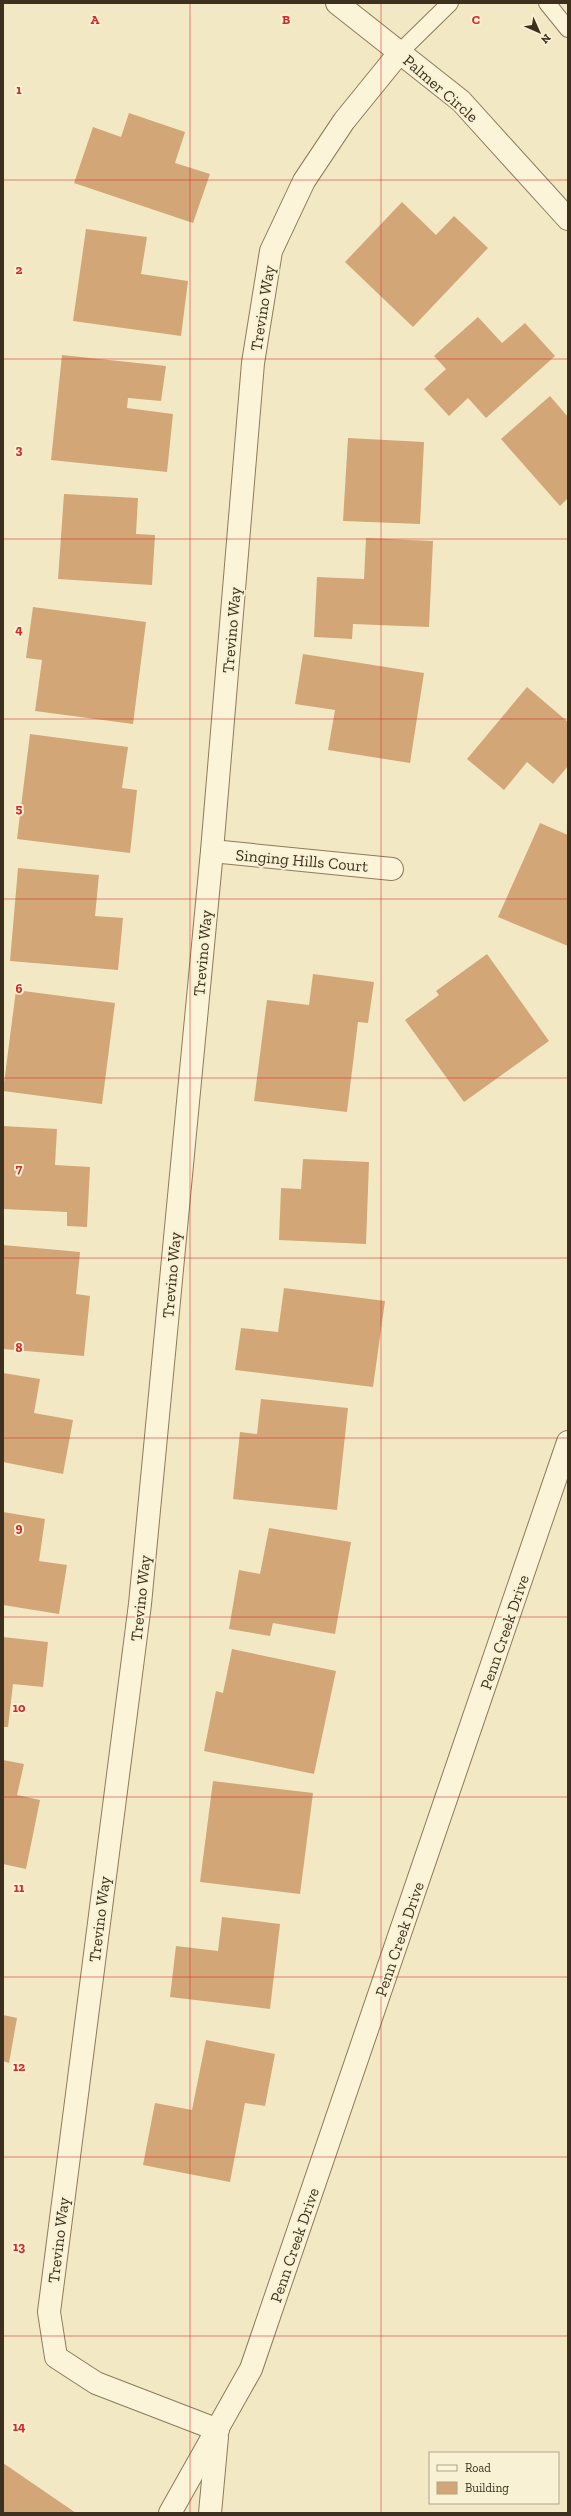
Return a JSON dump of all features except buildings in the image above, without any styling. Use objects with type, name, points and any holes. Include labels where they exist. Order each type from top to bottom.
[{"type":"street","name":"Palmer Circle","points":[[337,3],[461,101],[568,219]]},
{"type":"street","name":"Trevino Way","points":[[218,2430],[96,2384],[56,2357],[48,2312],[140,1604],[212,851],[254,363],[272,251],[304,181],[344,121],[400,52]]},
{"type":"street","name":"Singing Hills Court","points":[[212,851],[392,869]]},
{"type":"street","name":"Penn Creek Drive","points":[[170,2513],[251,2369],[568,1442]]},
{"type":"street","name":"Penn Creek Drive","points":[[210,2513],[218,2430]]},
{"type":"lane","points":[[400,52],[450,3]]},
{"type":"lane","points":[[547,3],[568,29]]}]
